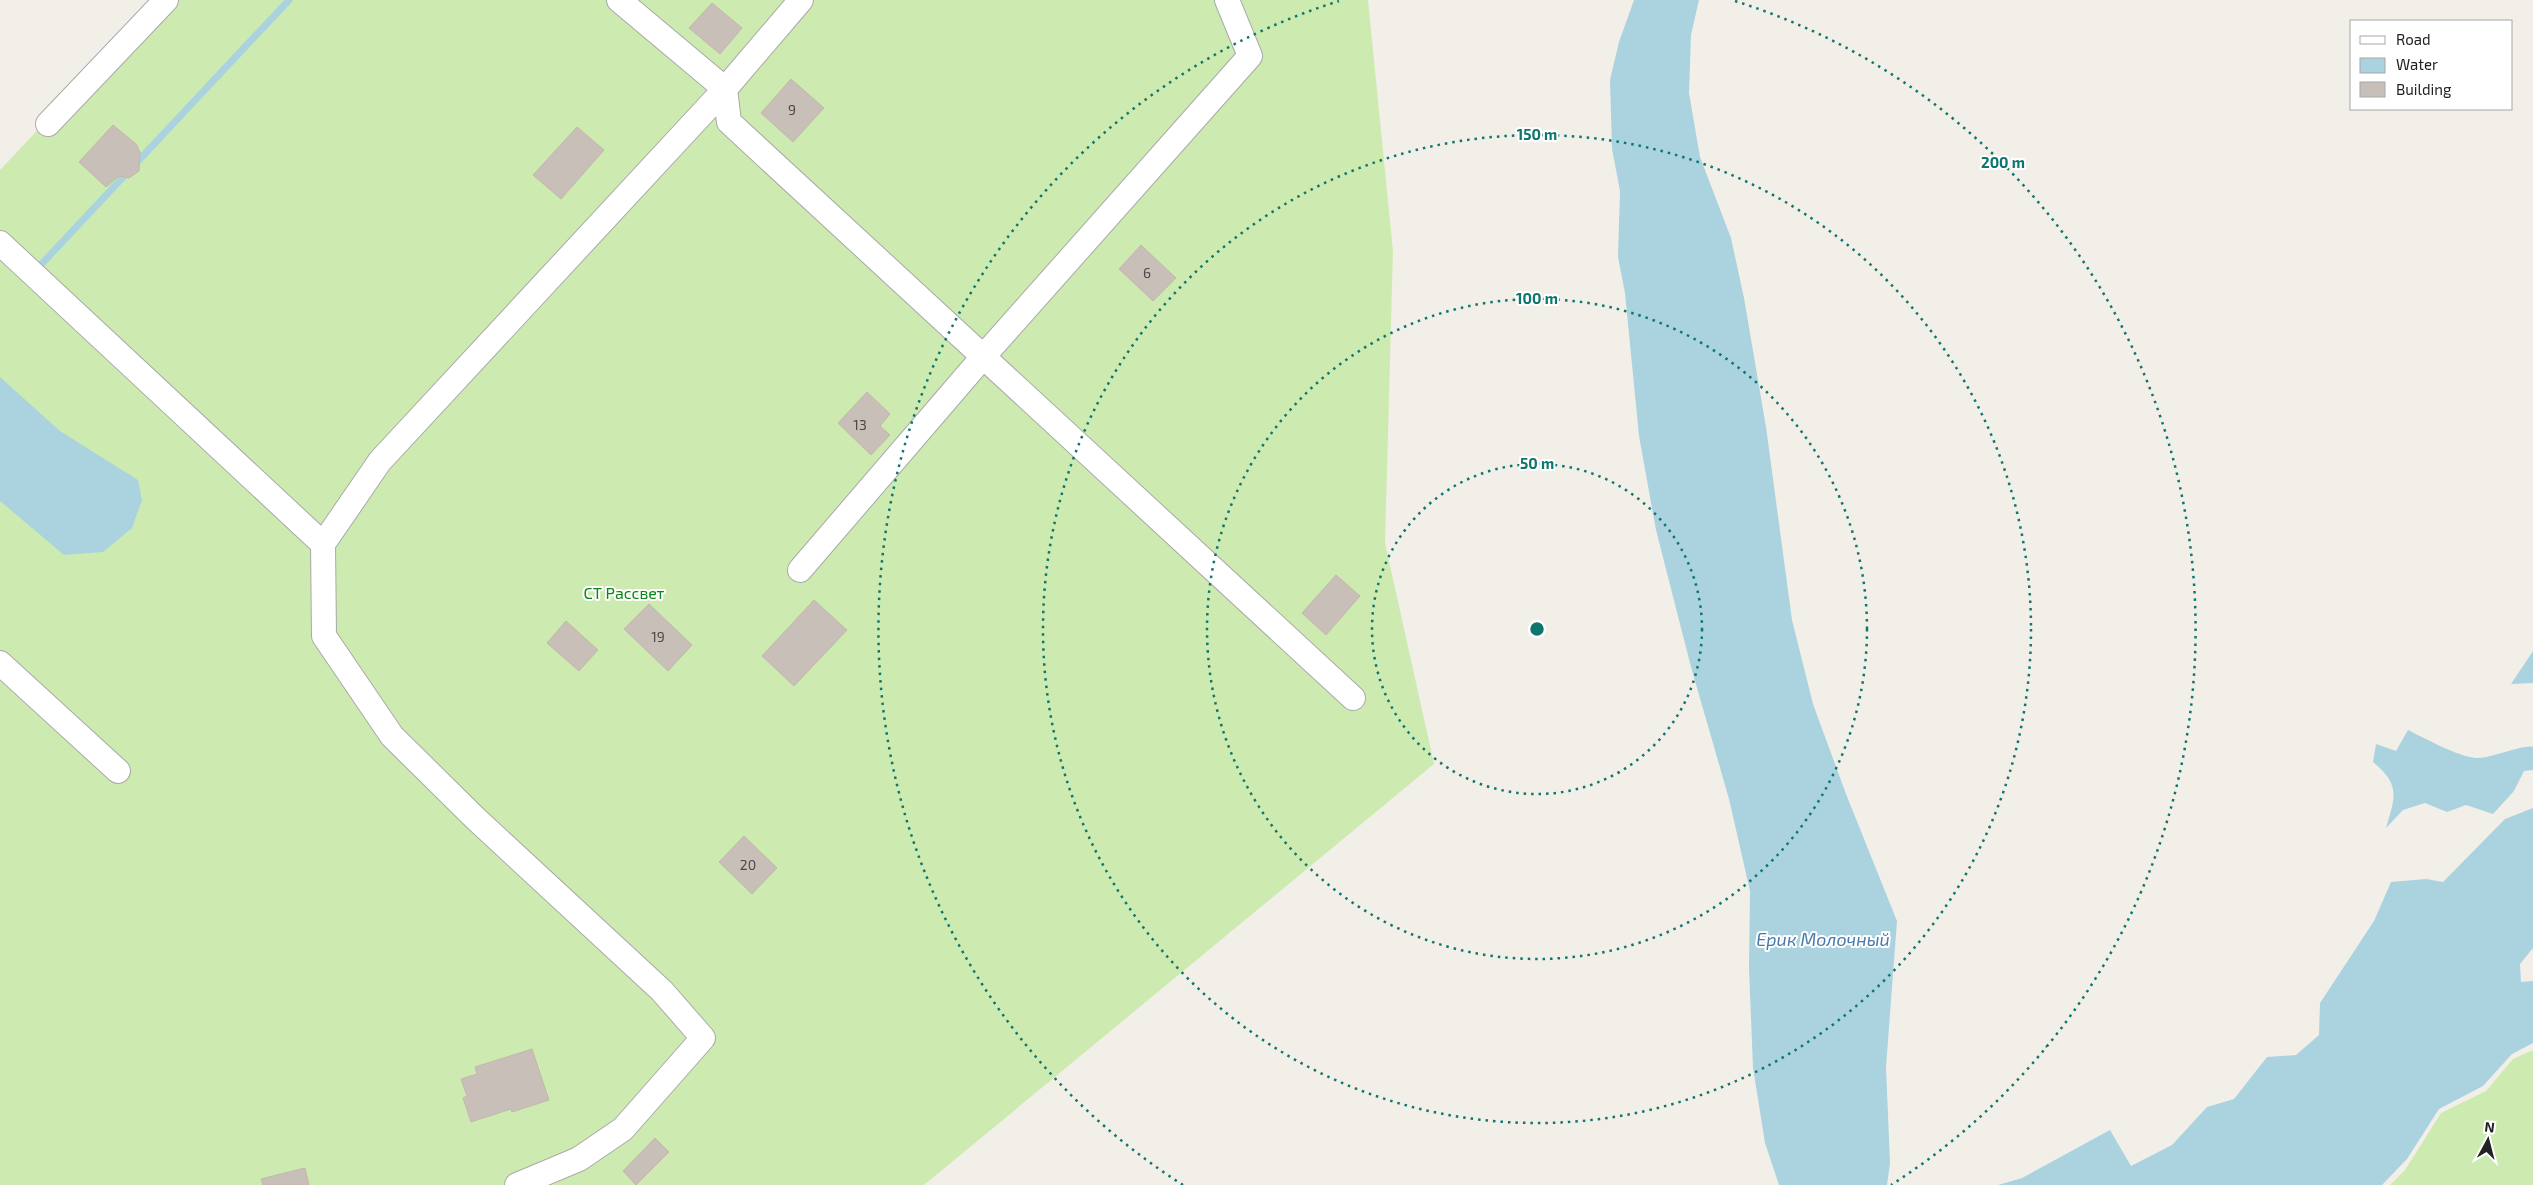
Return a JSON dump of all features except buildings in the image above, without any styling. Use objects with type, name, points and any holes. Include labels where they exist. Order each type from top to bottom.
[{"type":"street","points":[[48,124],[166,0]]},
{"type":"street","points":[[619,0],[725,89],[729,122],[982,358],[1353,698]]},
{"type":"street","points":[[517,1185],[578,1159],[623,1129],[702,1038],[662,991],[482,825],[392,736],[324,636],[324,544],[380,461],[725,89],[801,0]]},
{"type":"street","points":[[800,570],[982,358],[1250,56],[1226,0]]},
{"type":"street","points":[[0,243],[324,544]]},
{"type":"street","points":[[0,663],[118,771]]},
{"type":"green space","name":"СТ Рассвет","points":[[160,0],[1368,0],[1393,251],[1385,543],[1434,764],[924,1185],[0,1185],[0,170]]},
{"type":"green space","points":[[2533,1050],[2533,1185],[2390,1185],[2405,1170],[2441,1113],[2486,1091],[2513,1059]]},
{"type":"water","name":"Ерик Молочный","points":[[1634,0],[1699,0],[1691,35],[1689,93],[1700,157],[1731,238],[1744,298],[1766,427],[1792,620],[1813,704],[1846,794],[1897,921],[1886,1067],[1890,1163],[1887,1185],[1779,1185],[1765,1143],[1753,1068],[1749,968],[1750,891],[1729,799],[1691,667],[1656,530],[1639,436],[1625,293],[1618,257],[1620,191],[1612,149],[1610,80],[1619,42]]},
{"type":"water","points":[[0,377],[60,431],[138,480],[142,500],[132,528],[103,552],[64,555],[0,501]]},
{"type":"water","points":[[2533,651],[2533,683],[2511,684]]},
{"type":"water","points":[[2408,730],[2451,751],[2476,758],[2533,747],[2533,770],[2524,771],[2514,791],[2493,814],[2466,805],[2447,812],[2425,803],[2403,810],[2386,828],[2392,808],[2393,792],[2388,778],[2373,762],[2376,744],[2396,751]]},
{"type":"water","points":[[2533,808],[2533,948],[2520,964],[2521,982],[2533,981],[2533,1043],[2512,1054],[2483,1086],[2439,1109],[2407,1159],[2382,1185],[1998,1185],[2022,1178],[2110,1130],[2131,1166],[2172,1145],[2207,1107],[2234,1099],[2267,1057],[2296,1055],[2319,1035],[2320,1003],[2374,921],[2391,882],[2426,879],[2443,882],[2505,819]]},
{"type":"waterway","points":[[36,270],[289,0]]}]
